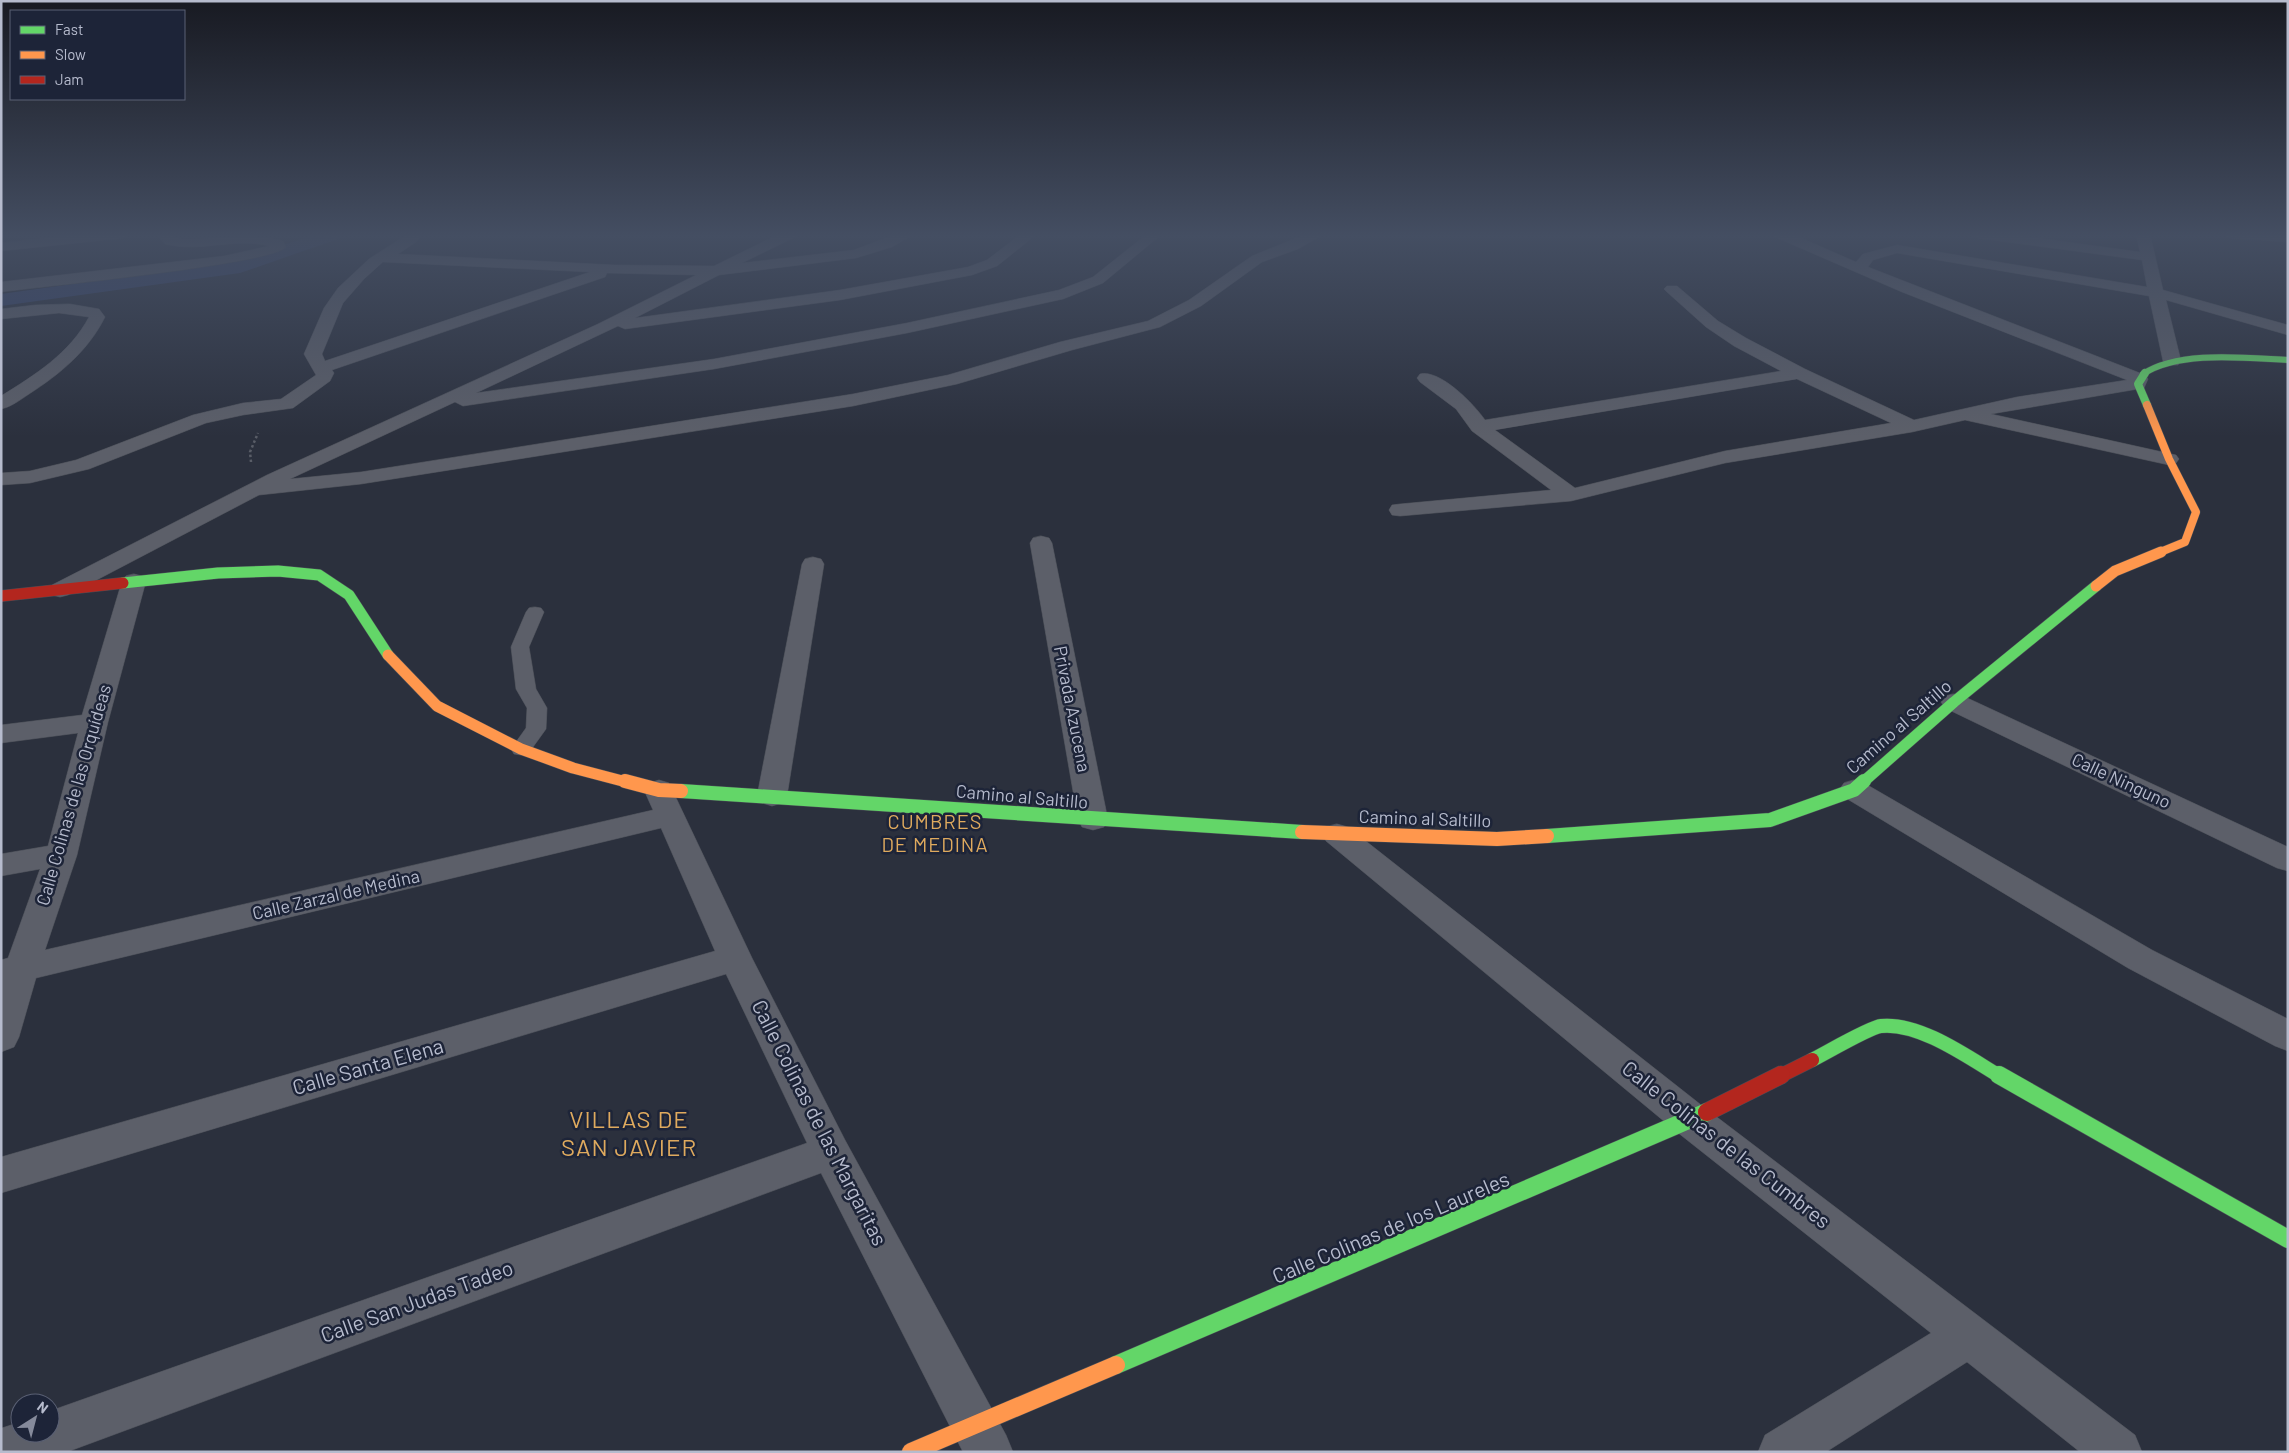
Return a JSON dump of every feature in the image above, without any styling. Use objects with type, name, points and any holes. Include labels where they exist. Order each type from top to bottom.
[{"type":"street","points":[[1,480],[30,477],[82,465],[200,419],[243,409],[286,404],[324,377],[325,373],[313,354],[320,344],[332,307],[337,302]]},
{"type":"street","points":[[322,368],[518,302]]},
{"type":"street","points":[[60,590],[265,484],[655,302]]},
{"type":"street","points":[[604,327],[790,302]]},
{"type":"street","points":[[434,404],[714,364],[907,328],[1027,302]]},
{"type":"street","points":[[265,484],[370,476],[853,400],[951,380],[1066,346],[1154,324],[1197,302]]},
{"type":"street","points":[[1687,302],[1712,324],[1740,342],[1799,373],[1912,426]]},
{"type":"street","points":[[1940,302],[2138,381]]},
{"type":"street","points":[[2160,302],[2172,361]]},
{"type":"street","points":[[2189,302],[2288,330]]},
{"type":"street","points":[[1,314],[32,310],[80,309],[93,312],[97,317],[94,326],[75,349],[30,386],[1,404]]},
{"type":"street","points":[[1400,510],[1571,494],[1725,457],[1806,442],[1912,426],[2017,403],[2138,381],[2146,369],[2172,361],[2240,358],[2288,360]]},
{"type":"street","points":[[1479,426],[1799,373]]},
{"type":"street","points":[[1426,378],[1458,400],[1472,413],[1479,426],[1571,494]]},
{"type":"street","name":"Camino al Saltillo","points":[[134,581],[218,572],[278,571],[319,575],[349,595],[392,661],[437,706],[521,750],[664,803],[772,796],[864,801],[1093,820],[1337,834],[1497,839],[1770,820],[1854,790],[1954,702],[2116,571],[2185,542],[2196,512],[2169,459],[2138,381]]},
{"type":"street","points":[[1966,415],[2169,459]]},
{"type":"street","name":"Privada Azucena","points":[[1041,542],[1093,820]]},
{"type":"street","points":[[772,796],[813,564]]},
{"type":"street","points":[[1,596],[134,581]]},
{"type":"street","name":"Calle Colinas de las Orquídeas","points":[[1,1036],[11,972],[61,855],[94,722],[134,581]]},
{"type":"street","name":"Calle Ninguno","points":[[1954,702],[2288,860]]},
{"type":"street","points":[[1,734],[94,722]]},
{"type":"street","points":[[1854,790],[2140,958],[2288,1036]]},
{"type":"street","name":"Calle Colinas de las Margaritas","points":[[664,803],[735,958],[831,1152],[982,1438]]},
{"type":"street","name":"Calle Zarzal de Medina","points":[[11,972],[664,803]]},
{"type":"street","name":"Calle Colinas de las Cumbres","points":[[1337,834],[1691,1120],[2118,1452]]},
{"type":"street","points":[[1,864],[61,855]]},
{"type":"street","name":"Calle Santa Elena","points":[[1,1176],[735,958]]},
{"type":"street","name":"Calle Colinas de los Laureles","points":[[911,1452],[982,1438],[1691,1120],[1880,1026],[1901,1027],[1929,1036],[2288,1239]]},
{"type":"street","name":"Calle San Judas Tadeo","points":[[2,1452],[831,1152]]},
{"type":"street","points":[[1782,1452],[1968,1335]]},
{"type":"lane","points":[[521,750],[536,729],[537,708],[526,689],[520,647],[535,612]]},
{"type":"path","points":[[265,484],[251,463],[250,452],[259,430],[267,420],[286,404]]},
{"type":"traffic: fast","points":[[2147,405],[2138,384],[2143,374],[2154,367],[2170,362],[2212,358],[2288,360]]},
{"type":"traffic: fast","points":[[123,583],[218,573],[278,571],[319,575],[349,595],[388,655]]},
{"type":"traffic: fast","points":[[1547,836],[1770,820],[1854,790],[1954,702],[2096,586]]},
{"type":"traffic: fast","points":[[681,791],[1302,832]]},
{"type":"traffic: fast","points":[[1812,1060],[1880,1026],[1901,1027],[1929,1036],[2288,1239]]},
{"type":"traffic: fast","points":[[1116,1365],[1707,1112]]},
{"type":"traffic: slow","points":[[2096,586],[2115,571],[2185,542],[2196,512],[2169,459],[2147,405]]},
{"type":"traffic: slow","points":[[388,655],[437,706],[521,749],[573,768],[659,790],[681,791]]},
{"type":"traffic: slow","points":[[1302,832],[1497,839],[1547,836]]},
{"type":"traffic: slow","points":[[911,1452],[1116,1365]]},
{"type":"traffic: jam","points":[[1,596],[123,583]]},
{"type":"traffic: jam","points":[[1707,1112],[1812,1060]]},
{"type":"district","name":"CUMBRES DE MEDINA","points":[[935,834]]},
{"type":"district","name":"VILLAS DE SAN JAVIER","points":[[629,1134]]}]
